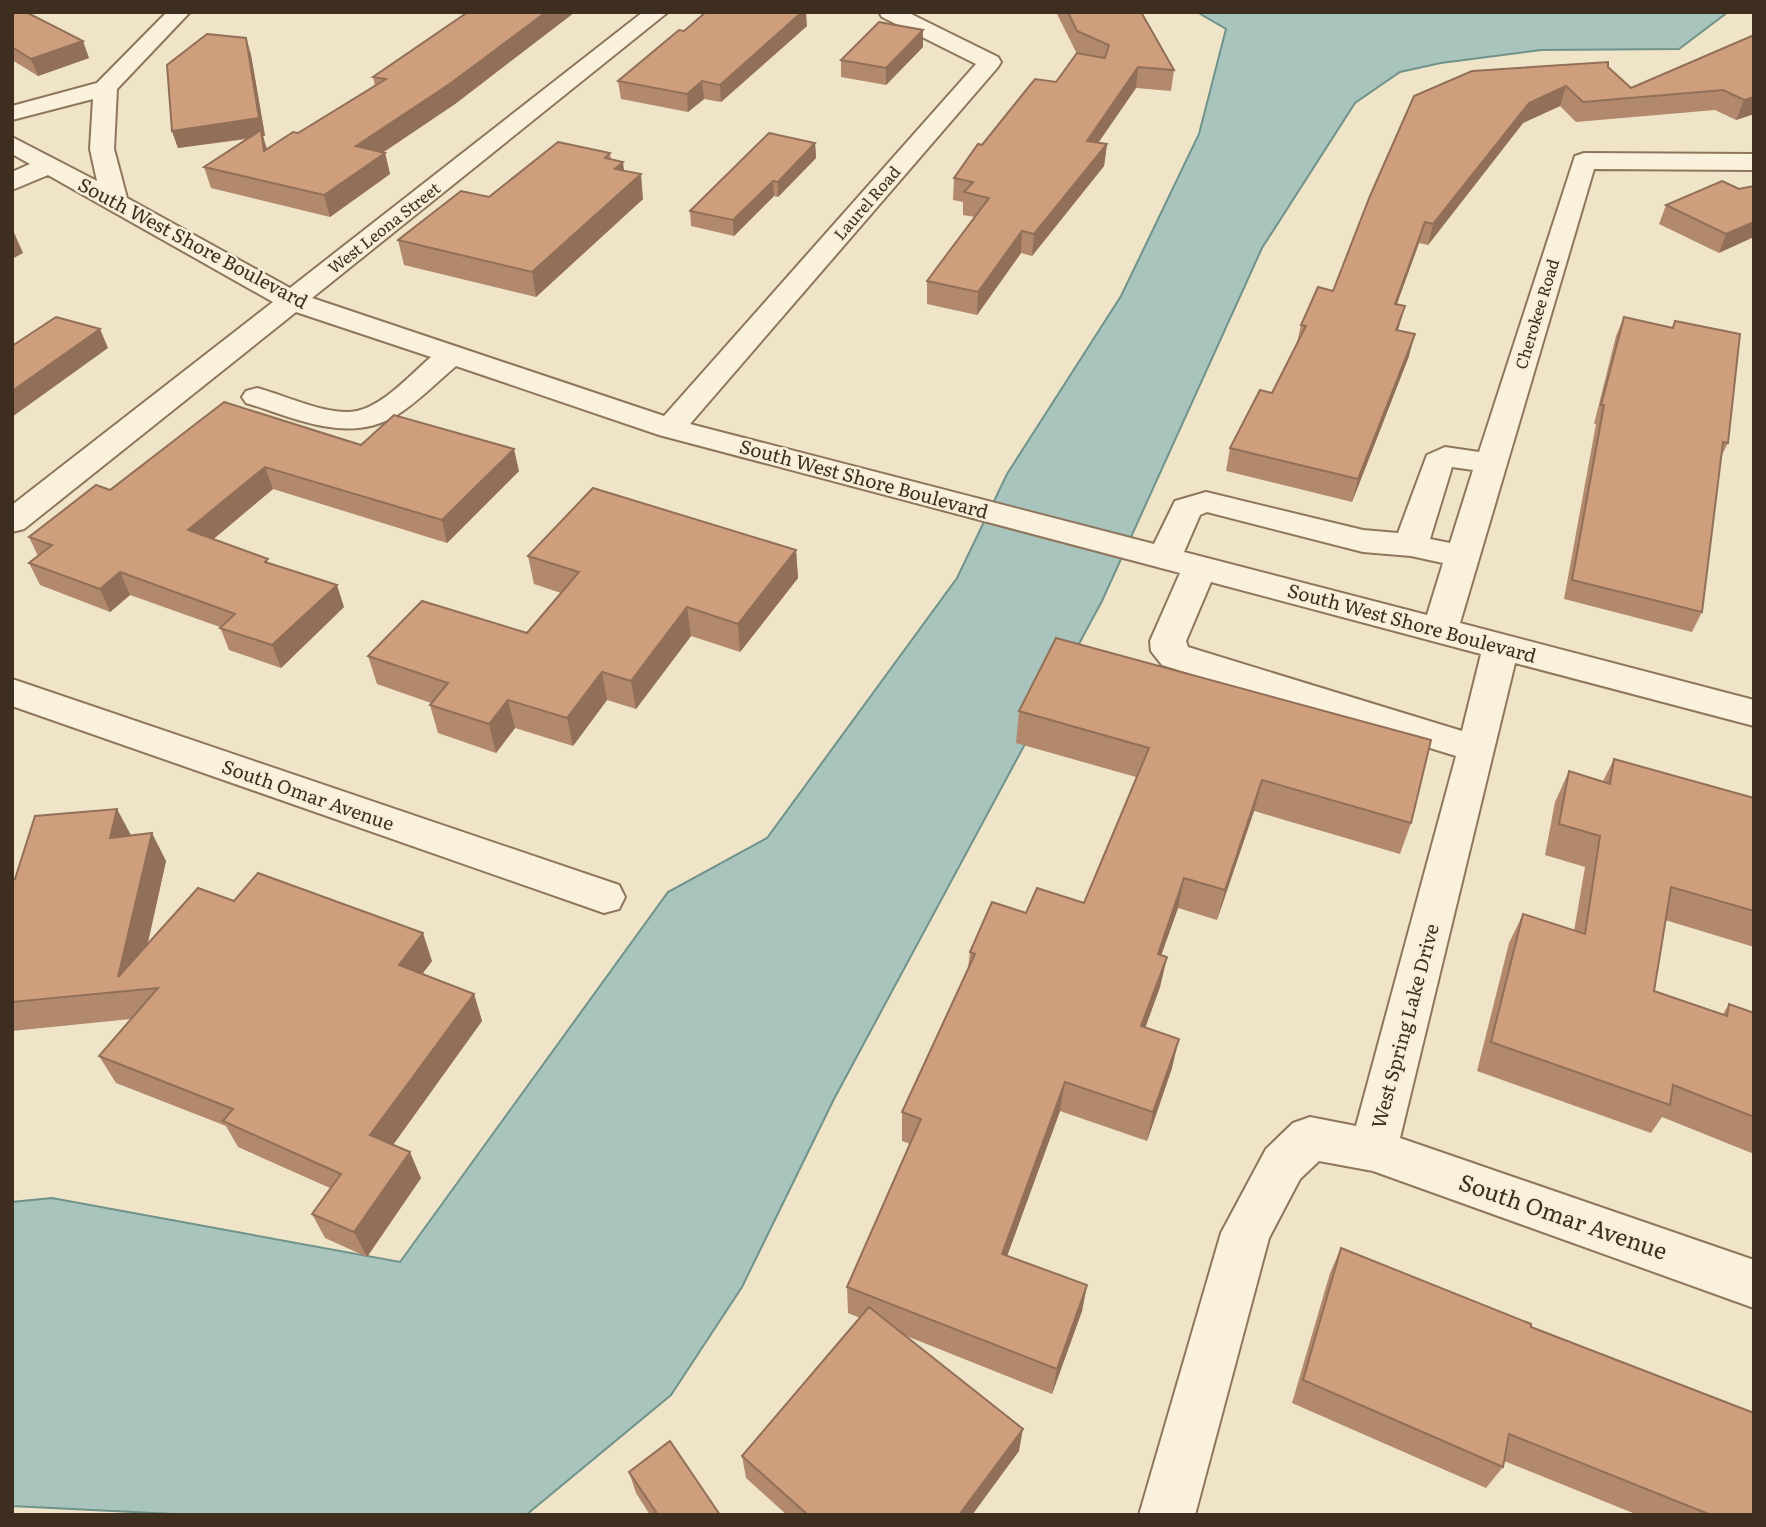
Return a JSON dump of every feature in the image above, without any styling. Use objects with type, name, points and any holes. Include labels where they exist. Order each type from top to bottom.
[{"type":"street","points":[[12,113],[105,88],[179,12]]},
{"type":"street","name":"West Leona Street","points":[[12,522],[657,12]]},
{"type":"street","name":"Laurel Road","points":[[670,428],[990,62],[890,12]]},
{"type":"street","points":[[105,88],[102,149],[115,203]]},
{"type":"street","name":"South West Shore Boulevard","points":[[12,145],[292,301],[670,428],[1754,713]]},
{"type":"street","name":"Cherokee Road","points":[[1440,630],[1584,161],[1754,162]]},
{"type":"street","points":[[12,182],[48,165]]},
{"type":"street","points":[[257,397],[348,422],[369,418],[386,409],[452,355]]},
{"type":"street","points":[[1411,545],[1438,462],[1445,457],[1492,463]]},
{"type":"street","points":[[1428,490],[1480,502]]},
{"type":"street","points":[[1164,558],[1187,508],[1206,502],[1363,541],[1411,545],[1463,557]]},
{"type":"street","points":[[1200,567],[1167,641],[1169,651],[1175,656],[1477,749]]},
{"type":"street","name":"West Spring Lake Drive","points":[[1167,1515],[1246,1233],[1283,1164],[1310,1138],[1373,1150],[1501,646]]},
{"type":"street","name":"South Omar Avenue","points":[[12,692],[604,897]]},
{"type":"street","name":"South Omar Avenue","points":[[1373,1150],[1754,1284]]},
{"type":"water","points":[[1197,12],[1728,12],[1679,49],[1541,50],[1441,63],[1400,72],[1355,103],[1262,248],[1102,601],[834,1099],[742,1287],[671,1395],[526,1515],[193,1515],[12,1506],[12,1202],[52,1198],[400,1262],[668,892],[767,838],[957,578],[1007,474],[1121,296],[1199,134],[1226,29]]},
{"type":"building","points":[[12,12],[26,12],[83,41],[31,59],[12,47]]},
{"type":"building","points":[[468,12],[546,12],[451,83],[356,146],[385,153],[324,195],[204,167],[261,130],[264,151],[293,132],[298,133],[386,79],[373,77]]},
{"type":"building","points":[[706,12],[802,12],[720,85],[702,81],[687,94],[618,81],[679,30],[684,31]]},
{"type":"building","points":[[1068,12],[1141,12],[1174,70],[1138,67],[1087,141],[1107,144],[1034,234],[1022,231],[978,292],[927,281],[989,198],[964,192],[973,182],[954,178],[978,144],[982,145],[1035,79],[1056,82],[1077,53],[1105,58],[1109,45],[1077,31]]},
{"type":"building","points":[[879,22],[923,30],[886,68],[841,60]]},
{"type":"building","points":[[207,34],[246,38],[259,118],[172,131],[167,65]]},
{"type":"building","points":[[1754,35],[1754,97],[1744,100],[1723,90],[1583,102],[1566,86],[1529,103],[1433,224],[1425,222],[1395,304],[1405,306],[1396,330],[1415,334],[1358,479],[1230,448],[1260,390],[1272,393],[1306,326],[1301,325],[1318,287],[1333,291],[1370,196],[1414,96],[1472,71],[1608,62],[1608,67],[1631,88]]},
{"type":"building","points":[[769,133],[815,143],[778,182],[773,181],[733,220],[690,211]]},
{"type":"building","points":[[558,142],[610,153],[605,158],[623,162],[615,169],[641,174],[532,272],[398,240],[461,191],[489,197]]},
{"type":"building","points":[[1722,181],[1739,189],[1754,186],[1754,222],[1726,234],[1666,205]]},
{"type":"building","points":[[56,317],[100,329],[12,391],[12,346]]},
{"type":"building","points":[[1624,317],[1673,328],[1675,321],[1740,334],[1728,443],[1723,442],[1702,612],[1572,580],[1604,405],[1601,405]]},
{"type":"building","points":[[224,402],[361,445],[394,415],[514,449],[442,520],[265,467],[188,530],[268,559],[265,562],[337,585],[272,645],[220,628],[235,614],[120,572],[100,589],[29,563],[52,545],[29,537],[96,485],[110,490]]},
{"type":"building","points":[[593,488],[796,550],[738,624],[687,607],[631,681],[602,672],[567,718],[508,700],[489,724],[430,705],[448,683],[368,656],[422,601],[527,633],[579,572],[528,556]]},
{"type":"building","points":[[1056,638],[1431,740],[1411,823],[1262,780],[1225,890],[1184,878],[1158,954],[1167,957],[1141,1026],[1179,1039],[1153,1112],[1065,1082],[1002,1254],[1087,1285],[1057,1369],[847,1287],[921,1119],[902,1112],[975,954],[970,952],[992,902],[1026,913],[1037,888],[1084,903],[1149,748],[1019,711]]},
{"type":"building","points":[[1614,759],[1754,798],[1754,911],[1671,887],[1654,991],[1727,1016],[1729,1004],[1754,1013],[1754,1117],[1673,1085],[1670,1105],[1491,1042],[1523,914],[1585,934],[1600,836],[1559,824],[1569,771],[1610,784]]},
{"type":"building","points":[[117,809],[110,838],[152,833],[118,977],[198,888],[234,901],[258,873],[423,933],[399,965],[474,994],[370,1135],[410,1152],[354,1232],[312,1214],[341,1174],[223,1121],[233,1109],[99,1056],[158,988],[12,1002],[12,880],[15,879],[35,816]]},
{"type":"building","points":[[1341,1248],[1531,1324],[1531,1327],[1754,1413],[1754,1515],[1711,1515],[1509,1434],[1503,1467],[1303,1380]]},
{"type":"building","points":[[869,1307],[1023,1429],[959,1515],[808,1515],[742,1456]]},
{"type":"building","points":[[670,1441],[720,1515],[653,1515],[656,1512],[629,1472]]}]
